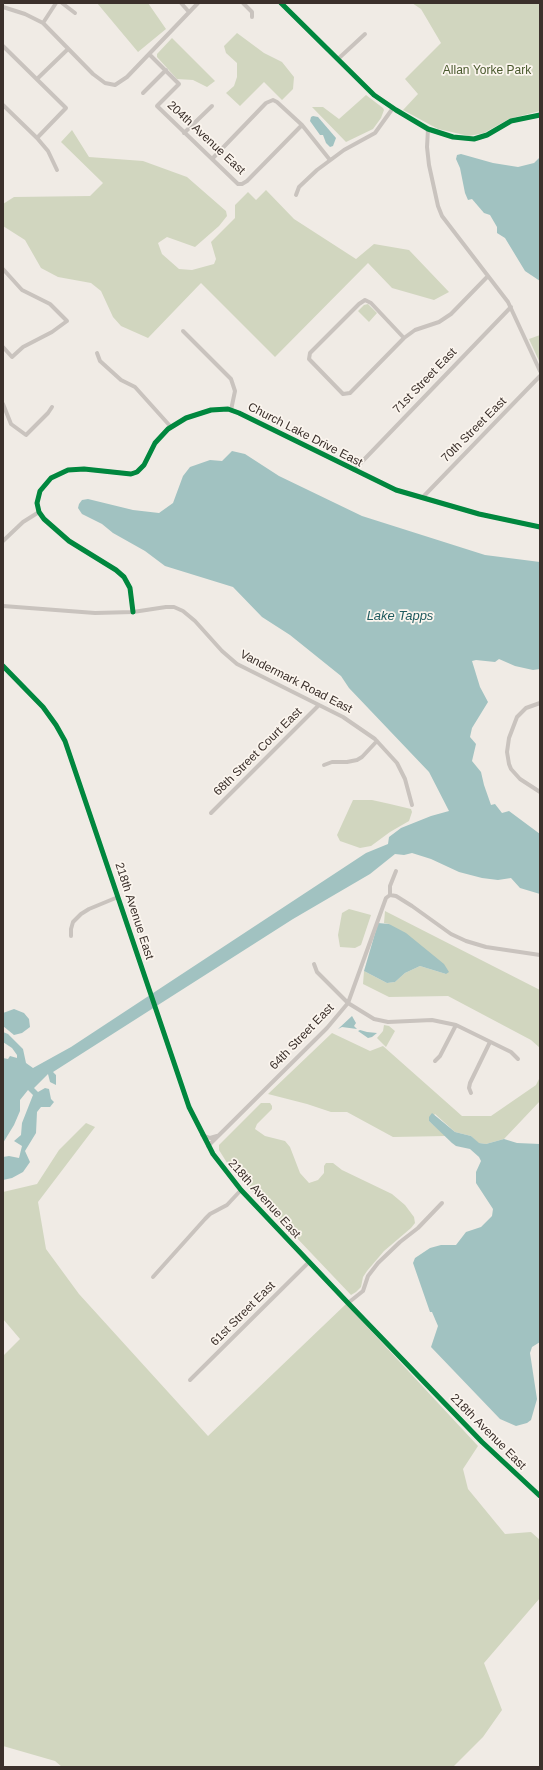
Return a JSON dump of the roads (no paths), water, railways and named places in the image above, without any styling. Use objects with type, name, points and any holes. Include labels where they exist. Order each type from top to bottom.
[{"type":"street","points":[[43,23],[56,3]]},
{"type":"street","points":[[62,3],[75,13]]},
{"type":"street","points":[[180,3],[190,12]]},
{"type":"street","points":[[3,7],[25,14],[43,23],[89,70],[105,83],[110,85],[121,82],[198,3]]},
{"type":"street","points":[[243,3],[252,12],[252,17]]},
{"type":"street","points":[[281,3],[370,92],[428,129],[453,137],[474,139],[487,135],[511,121],[540,115]]},
{"type":"street","points":[[338,59],[365,34]]},
{"type":"street","points":[[3,46],[66,108],[37,138]]},
{"type":"street","points":[[37,79],[68,49]]},
{"type":"street","points":[[143,93],[166,70],[149,54]]},
{"type":"street","name":"204th Avenue East","points":[[166,70],[179,84],[157,106],[184,134],[236,182],[242,184],[247,181],[302,125]]},
{"type":"street","points":[[212,159],[266,103],[271,100],[277,102],[302,125],[330,160]]},
{"type":"street","points":[[3,105],[37,138],[48,151],[57,170]]},
{"type":"street","points":[[184,134],[212,106]]},
{"type":"street","points":[[296,195],[299,188],[330,160],[344,150],[375,133],[393,108]]},
{"type":"street","points":[[428,129],[427,147],[440,211],[446,222],[511,308],[540,371]]},
{"type":"street","points":[[3,269],[22,290],[50,304],[67,321],[52,332],[23,347],[12,357],[3,347]]},
{"type":"street","points":[[404,338],[372,303],[365,300],[359,304],[310,353],[309,357],[312,363],[343,394],[347,394],[404,338],[416,330],[439,322],[451,314],[488,276]]},
{"type":"street","name":"71st Street East","points":[[354,470],[511,308]]},
{"type":"street","points":[[184,331],[232,379],[235,391],[231,410]]},
{"type":"street","points":[[97,353],[100,361],[121,380],[135,387],[172,427]]},
{"type":"street","name":"70th Street East","points":[[422,498],[540,376]]},
{"type":"street","points":[[3,404],[11,424],[26,436],[52,407]]},
{"type":"street","name":"Church Lake Drive East","points":[[39,512],[37,503],[39,495],[44,484],[51,478],[64,471],[76,469],[123,474],[136,472],[144,465],[158,439],[172,427],[186,418],[202,412],[221,409],[239,412],[396,490],[479,514],[540,527]]},
{"type":"street","points":[[3,541],[23,522],[39,512],[69,541],[122,574],[130,588],[133,612]]},
{"type":"street","name":"Vandermark Road East","points":[[3,606],[95,613],[133,612],[166,607],[174,607],[183,611],[195,620],[222,651],[236,664],[351,721],[377,741],[397,763],[405,778],[412,805]]},
{"type":"street","name":"218th Avenue East","points":[[3,666],[43,707],[56,725],[67,746],[189,1107],[218,1163],[241,1190],[309,1262],[482,1442],[540,1496]]},
{"type":"street","points":[[540,703],[526,708],[517,717],[508,738],[507,752],[508,764],[511,769],[520,779],[540,792]]},
{"type":"street","name":"68th Street Court East","points":[[211,813],[319,705]]},
{"type":"street","points":[[324,765],[332,762],[357,760],[362,757],[377,741]]},
{"type":"street","name":"64th Street East","points":[[208,1146],[327,1028],[348,1003],[386,898],[390,895],[390,886],[396,871]]},
{"type":"street","points":[[390,895],[396,896],[451,934],[462,939],[486,947],[540,955]]},
{"type":"street","points":[[72,936],[70,929],[73,922],[81,914],[89,909],[118,897]]},
{"type":"street","points":[[314,964],[317,972],[348,1003],[380,1021],[396,1022],[432,1020],[456,1025],[511,1052],[518,1059]]},
{"type":"street","points":[[435,1061],[440,1056],[456,1025]]},
{"type":"street","points":[[471,1093],[469,1088],[470,1083],[490,1042]]},
{"type":"street","points":[[202,1134],[212,1138],[220,1135]]},
{"type":"street","points":[[154,1277],[210,1214],[227,1205],[241,1190]]},
{"type":"street","points":[[348,1303],[363,1290],[371,1272],[382,1258],[418,1228],[442,1203]]},
{"type":"street","name":"61st Street East","points":[[190,1380],[309,1262]]},
{"type":"water","points":[[311,117],[318,117],[336,138],[333,146],[330,147],[326,143],[323,135],[320,135],[310,121]]},
{"type":"water","points":[[461,154],[493,163],[518,167],[534,163],[540,157],[540,281],[525,271],[505,238],[497,233],[497,227],[490,215],[484,213],[472,199],[468,200],[465,193],[460,168],[456,159],[457,155]]},
{"type":"water","name":"Lake Tapps","points":[[232,451],[245,454],[279,476],[362,516],[485,555],[540,562],[540,669],[533,670],[515,666],[499,659],[495,662],[472,661],[480,687],[488,702],[472,728],[470,737],[476,744],[472,761],[481,772],[491,805],[495,804],[502,813],[509,811],[540,834],[540,894],[520,888],[511,878],[498,880],[482,878],[459,872],[431,859],[412,853],[404,855],[395,854],[370,874],[293,919],[53,1072],[56,1075],[56,1085],[50,1082],[48,1074],[34,1088],[38,1092],[45,1088],[49,1089],[51,1099],[54,1102],[50,1107],[41,1107],[37,1112],[36,1133],[25,1151],[30,1162],[23,1172],[12,1178],[3,1180],[3,1157],[9,1156],[19,1158],[22,1146],[14,1141],[21,1135],[22,1123],[33,1095],[28,1090],[20,1100],[20,1111],[14,1125],[3,1143],[3,1058],[8,1059],[10,1056],[17,1058],[17,1055],[12,1048],[3,1042],[3,1032],[8,1034],[23,1049],[26,1063],[33,1068],[71,1047],[366,853],[388,844],[389,837],[401,828],[431,816],[449,811],[429,772],[349,688],[341,676],[290,635],[262,617],[233,587],[165,566],[145,551],[113,533],[102,524],[82,514],[78,508],[82,500],[88,499],[133,510],[159,513],[173,503],[183,476],[190,467],[210,460],[222,461]]},
{"type":"water","points":[[378,923],[389,924],[406,933],[444,964],[449,972],[446,974],[420,966],[405,973],[395,982],[387,983],[364,971]]},
{"type":"water","points":[[14,1009],[24,1013],[29,1019],[30,1027],[22,1033],[14,1035],[3,1026],[3,1013]]},
{"type":"water","points":[[352,1016],[356,1023],[354,1026],[357,1029],[342,1027],[338,1029]]},
{"type":"water","points":[[360,1030],[377,1033],[368,1038],[358,1031]]},
{"type":"water","points":[[432,1113],[455,1132],[471,1136],[479,1143],[486,1144],[504,1139],[517,1143],[540,1144],[540,1342],[532,1347],[530,1353],[537,1399],[531,1420],[527,1423],[516,1426],[500,1419],[431,1347],[438,1326],[432,1312],[430,1312],[413,1263],[415,1258],[430,1248],[441,1245],[456,1245],[466,1232],[481,1227],[492,1216],[493,1209],[476,1183],[476,1172],[481,1161],[479,1157],[470,1149],[456,1146],[452,1143],[429,1121],[429,1117]]},
{"type":"park label","name":"Allan Yorke Park","points":[[487,71]]}]
